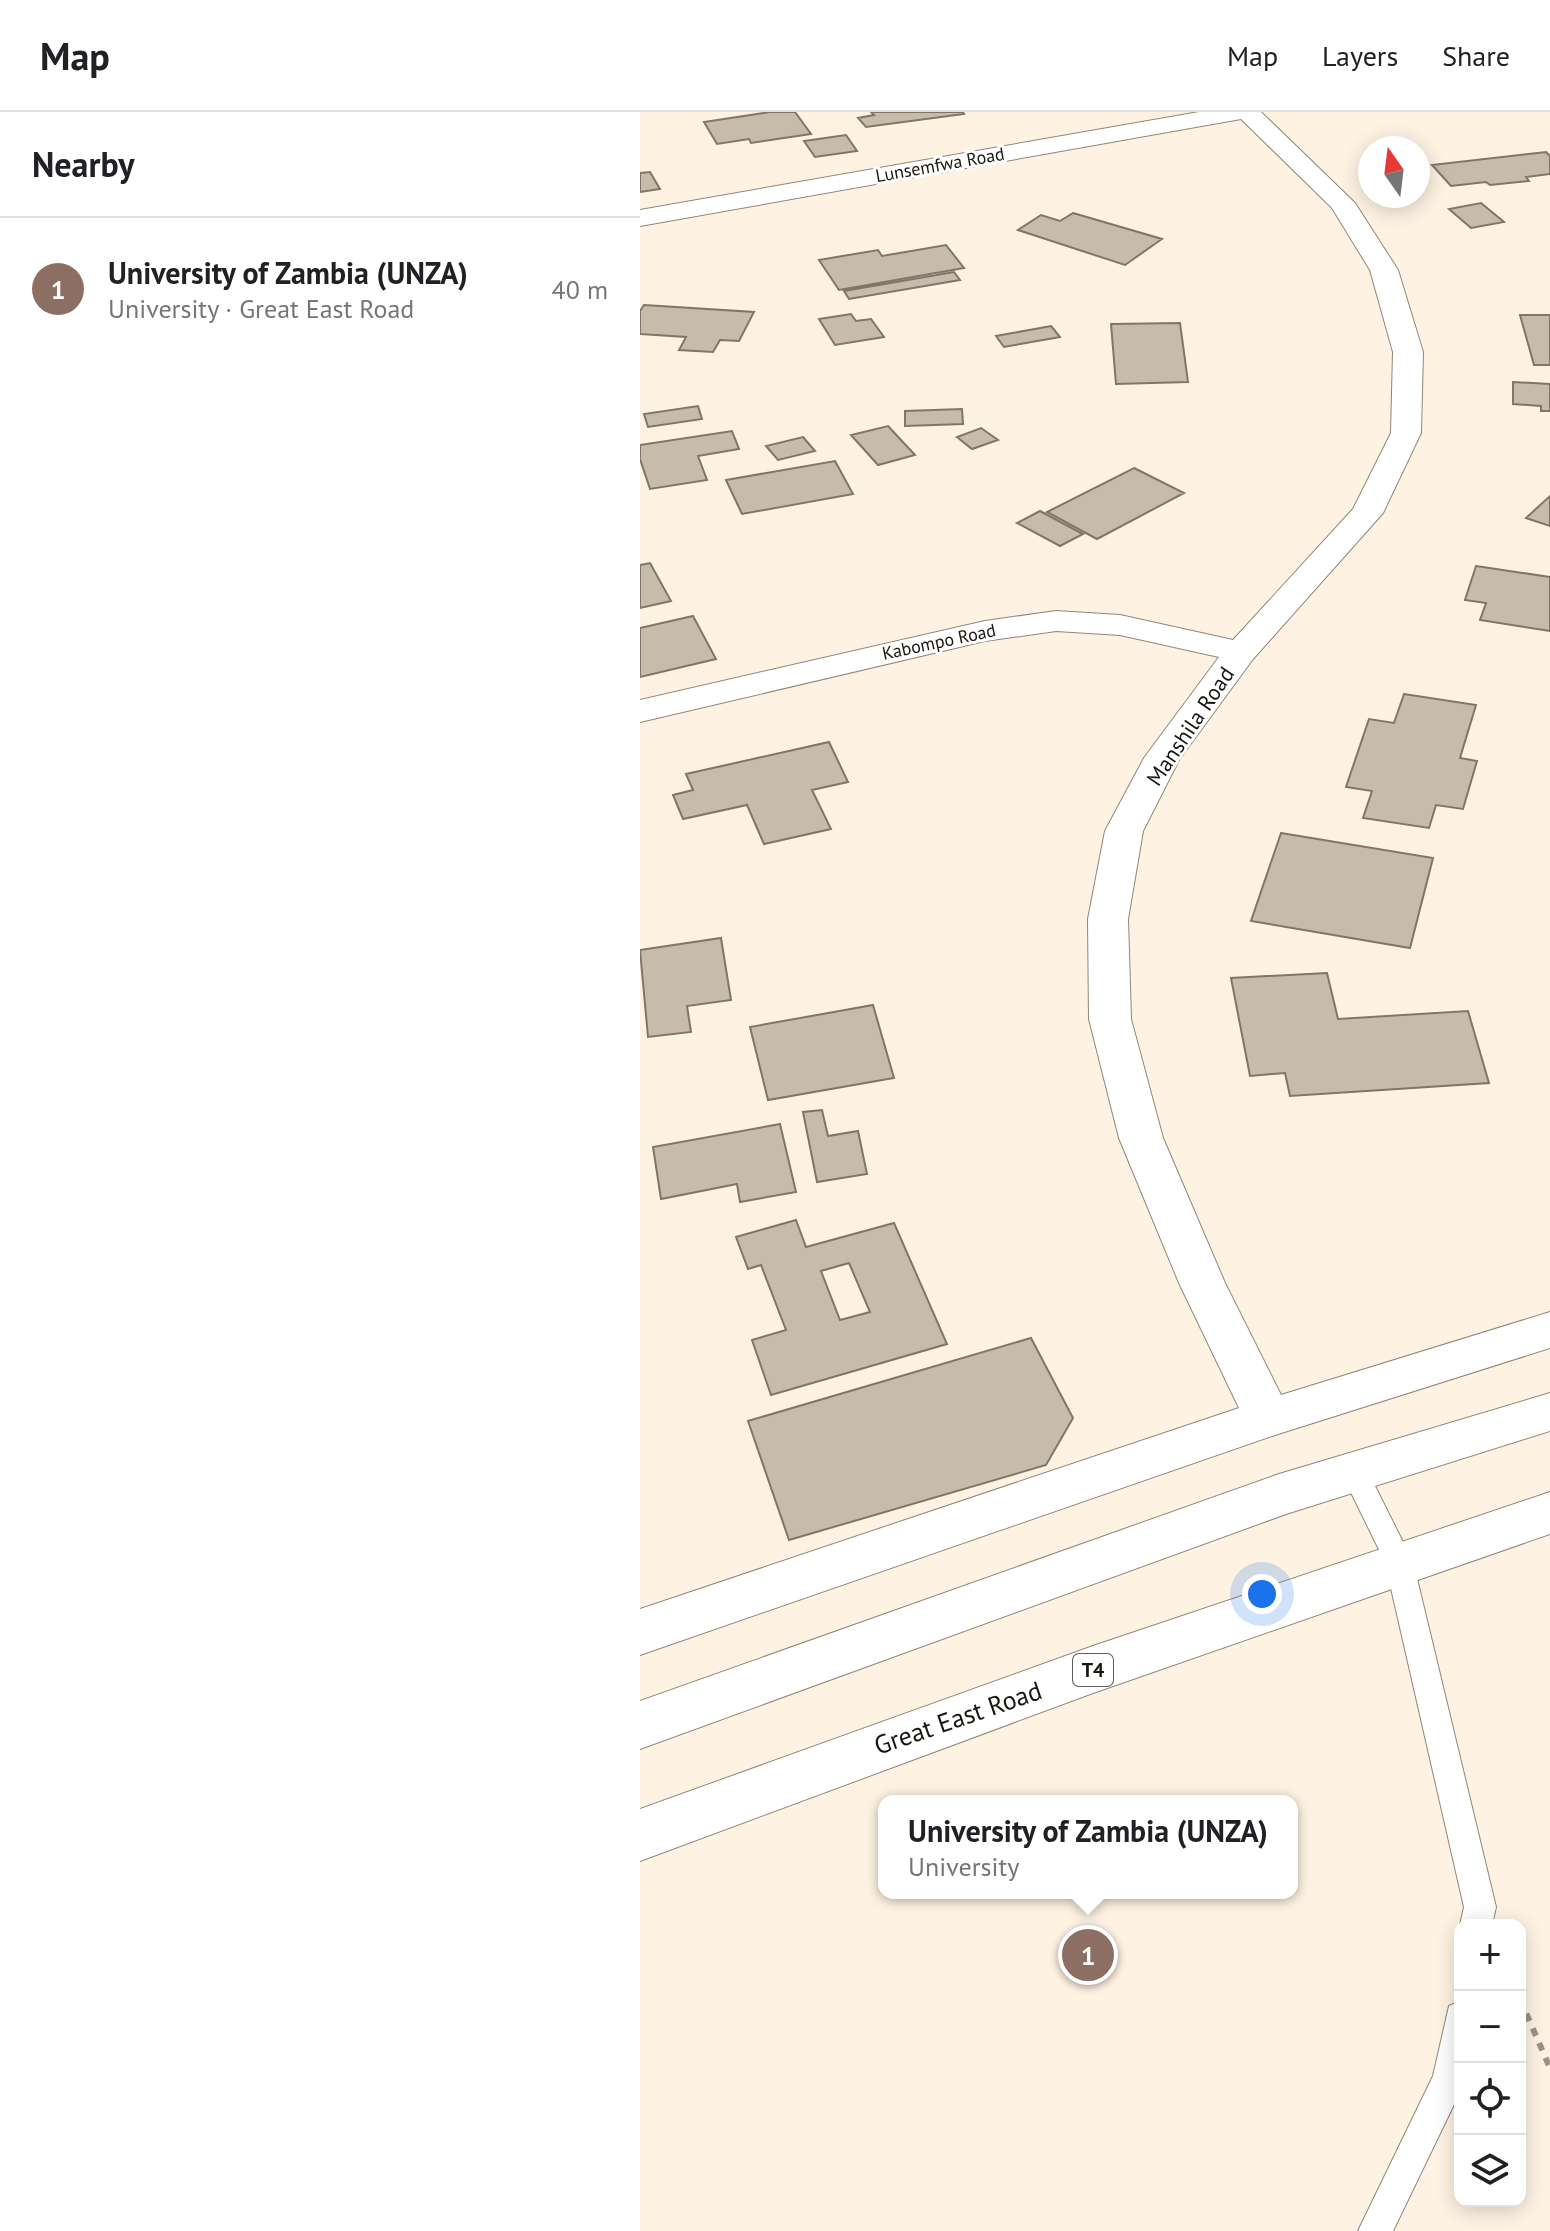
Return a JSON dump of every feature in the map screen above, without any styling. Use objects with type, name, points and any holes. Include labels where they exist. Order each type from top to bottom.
[{"type":"street","name":"Lunsemfwa Road","points":[[640,218],[1241,112]]},
{"type":"street","name":"Manshila Road","points":[[1247,112],[1342,203],[1384,270],[1408,352],[1406,433],[1367,513],[1241,652],[1162,758],[1124,831],[1108,919],[1110,1019],[1141,1138],[1202,1283],[1268,1418]]},
{"type":"street","name":"Kabompo Road","points":[[640,711],[985,631],[1056,621],[1120,625],[1241,652]]},
{"type":"street","points":[[640,1632],[1268,1418],[1550,1330]]},
{"type":"street","points":[[640,1725],[1279,1495],[1550,1412]]},
{"type":"street","name":"Great East Road","points":[[640,1835],[876,1746],[1399,1562],[1550,1513]]},
{"type":"lane","points":[[1354,1472],[1399,1562],[1480,1907],[1477,1919]]},
{"type":"lane","points":[[1375,2231],[1449,2079],[1454,2051]]},
{"type":"path","points":[[1526,2013],[1550,2068]]},
{"type":"building","points":[[770,112],[795,112],[811,134],[751,143],[749,139],[717,144],[704,122]]},
{"type":"building","points":[[871,112],[964,114],[866,127],[858,118],[874,115]]},
{"type":"building","points":[[846,135],[857,151],[815,157],[804,141]]},
{"type":"building","points":[[1546,152],[1550,156],[1550,174],[1526,177],[1529,181],[1451,186],[1432,165]]},
{"type":"building","points":[[650,172],[660,189],[640,192],[640,173]]},
{"type":"building","points":[[1481,203],[1504,222],[1471,228],[1449,209]]},
{"type":"building","points":[[1073,213],[1162,239],[1125,265],[1018,230],[1041,215],[1060,221]]},
{"type":"building","points":[[946,245],[964,268],[839,290],[819,260],[878,250],[882,256]]},
{"type":"building","points":[[954,272],[960,280],[849,299],[844,291]]},
{"type":"building","points":[[644,305],[754,312],[739,341],[720,340],[713,352],[679,350],[686,337],[640,334],[640,311]]},
{"type":"building","points":[[851,314],[856,321],[871,319],[884,337],[835,345],[819,319]]},
{"type":"building","points":[[1520,315],[1550,315],[1550,365],[1534,365]]},
{"type":"building","points":[[1180,323],[1188,382],[1116,384],[1111,324]]},
{"type":"building","points":[[1051,326],[1060,337],[1004,347],[996,336]]},
{"type":"building","points":[[1513,382],[1550,384],[1550,411],[1541,411],[1541,406],[1513,404]]},
{"type":"building","points":[[698,406],[702,419],[648,427],[644,414]]},
{"type":"building","points":[[962,409],[963,424],[905,426],[905,411]]},
{"type":"building","points":[[888,426],[915,455],[878,465],[851,435]]},
{"type":"building","points":[[981,428],[998,440],[972,449],[957,437]]},
{"type":"building","points":[[732,431],[739,449],[698,456],[707,480],[650,489],[640,459],[640,445]]},
{"type":"building","points":[[803,437],[815,451],[778,460],[766,446]]},
{"type":"building","points":[[835,461],[853,494],[742,514],[726,480]]},
{"type":"building","points":[[1134,468],[1184,493],[1097,539],[1047,512]]},
{"type":"building","points":[[1550,496],[1550,526],[1526,518]]},
{"type":"building","points":[[1040,511],[1083,534],[1060,546],[1017,523]]},
{"type":"building","points":[[650,563],[671,601],[640,608],[640,565]]},
{"type":"building","points":[[1476,566],[1550,577],[1550,631],[1480,620],[1486,603],[1465,600]]},
{"type":"building","points":[[693,616],[716,659],[640,677],[640,628]]},
{"type":"building","points":[[1404,694],[1476,705],[1460,758],[1477,761],[1463,809],[1436,805],[1429,828],[1363,818],[1372,791],[1346,787],[1369,719],[1394,723]]},
{"type":"building","points":[[829,742],[848,782],[812,790],[831,829],[764,844],[747,805],[683,819],[673,795],[693,790],[686,774]]},
{"type":"building","points":[[1281,833],[1433,858],[1410,948],[1251,921]]},
{"type":"building","points":[[721,938],[731,1000],[687,1006],[691,1032],[648,1037],[640,950]]},
{"type":"building","points":[[1327,973],[1338,1019],[1468,1011],[1489,1083],[1290,1096],[1285,1073],[1250,1076],[1231,978]]},
{"type":"building","points":[[873,1005],[894,1078],[768,1100],[750,1027]]},
{"type":"building","points":[[822,1110],[828,1136],[858,1131],[867,1174],[817,1182],[803,1112]]},
{"type":"building","points":[[780,1124],[796,1192],[740,1202],[737,1184],[661,1199],[653,1147]]},
{"type":"building","points":[[796,1220],[806,1247],[894,1223],[947,1344],[771,1395],[752,1340],[786,1330],[761,1265],[748,1269],[736,1237]],"holes":[[[849,1263],[870,1312],[840,1320],[821,1271]]]},
{"type":"building","points":[[1031,1338],[1073,1418],[1046,1465],[789,1540],[748,1421]]},
{"type":"place","name":"University of Zambia (UNZA)","points":[[1088,1955]]}]
